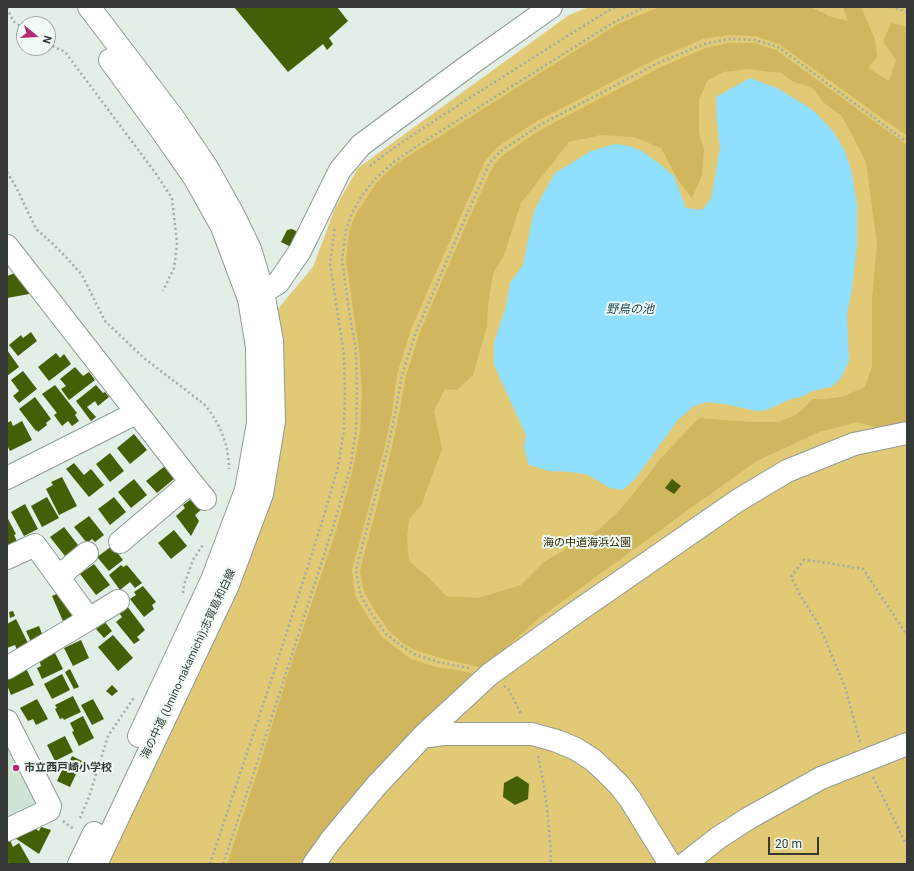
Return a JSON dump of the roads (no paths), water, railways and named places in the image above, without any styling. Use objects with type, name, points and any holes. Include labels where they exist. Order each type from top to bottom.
[{"type":"main road","name":"海の中道 (Umino-nakamichi);志賀島和白線","points":[[72,7],[194,177],[222,228],[256,296],[272,340],[274,421],[262,494],[228,585],[96,864]]},
{"type":"main road","name":"海の中道 (Umino-nakamichi);志賀島和白線","points":[[79,864],[212,580],[246,490],[258,423],[256,296],[250,250],[233,214],[206,166],[172,116],[89,7]]},
{"type":"main road","points":[[256,296],[278,283],[300,251],[340,170],[361,145],[551,7]]},
{"type":"main road","points":[[9,254],[205,500]]},
{"type":"main road","points":[[7,478],[136,413]]},
{"type":"main road","points":[[314,864],[376,786],[425,734],[490,674],[737,501],[787,471],[854,444],[907,433]]},
{"type":"main road","points":[[120,542],[191,482]]},
{"type":"main road","points":[[7,558],[35,545],[89,619]]},
{"type":"main road","points":[[58,577],[87,553]]},
{"type":"main road","points":[[7,668],[118,601]]},
{"type":"main road","points":[[7,721],[50,806],[49,810],[7,830]]},
{"type":"main road","points":[[425,734],[431,736],[444,734],[532,734],[557,741],[576,749],[593,760],[620,786],[630,799],[670,864]]},
{"type":"main road","points":[[685,864],[718,838],[749,818],[821,778],[907,744]]},
{"type":"water","name":"野鳥の池","points":[[750,78],[777,88],[814,111],[832,130],[845,151],[852,173],[857,205],[857,246],[847,315],[849,361],[841,378],[831,387],[812,391],[804,396],[791,399],[767,410],[756,411],[725,404],[707,402],[694,406],[678,420],[635,479],[623,490],[610,488],[588,475],[572,472],[549,471],[529,465],[524,448],[526,435],[494,365],[494,343],[506,306],[510,283],[523,265],[534,211],[555,173],[591,151],[615,144],[629,146],[642,151],[674,176],[686,208],[702,210],[711,199],[720,148],[716,97]]},
{"type":"place","name":"市立西戸崎小学校","points":[[16,768]]},
{"type":"park label","name":"海の中道海浜公園","points":[[587,543]]}]
